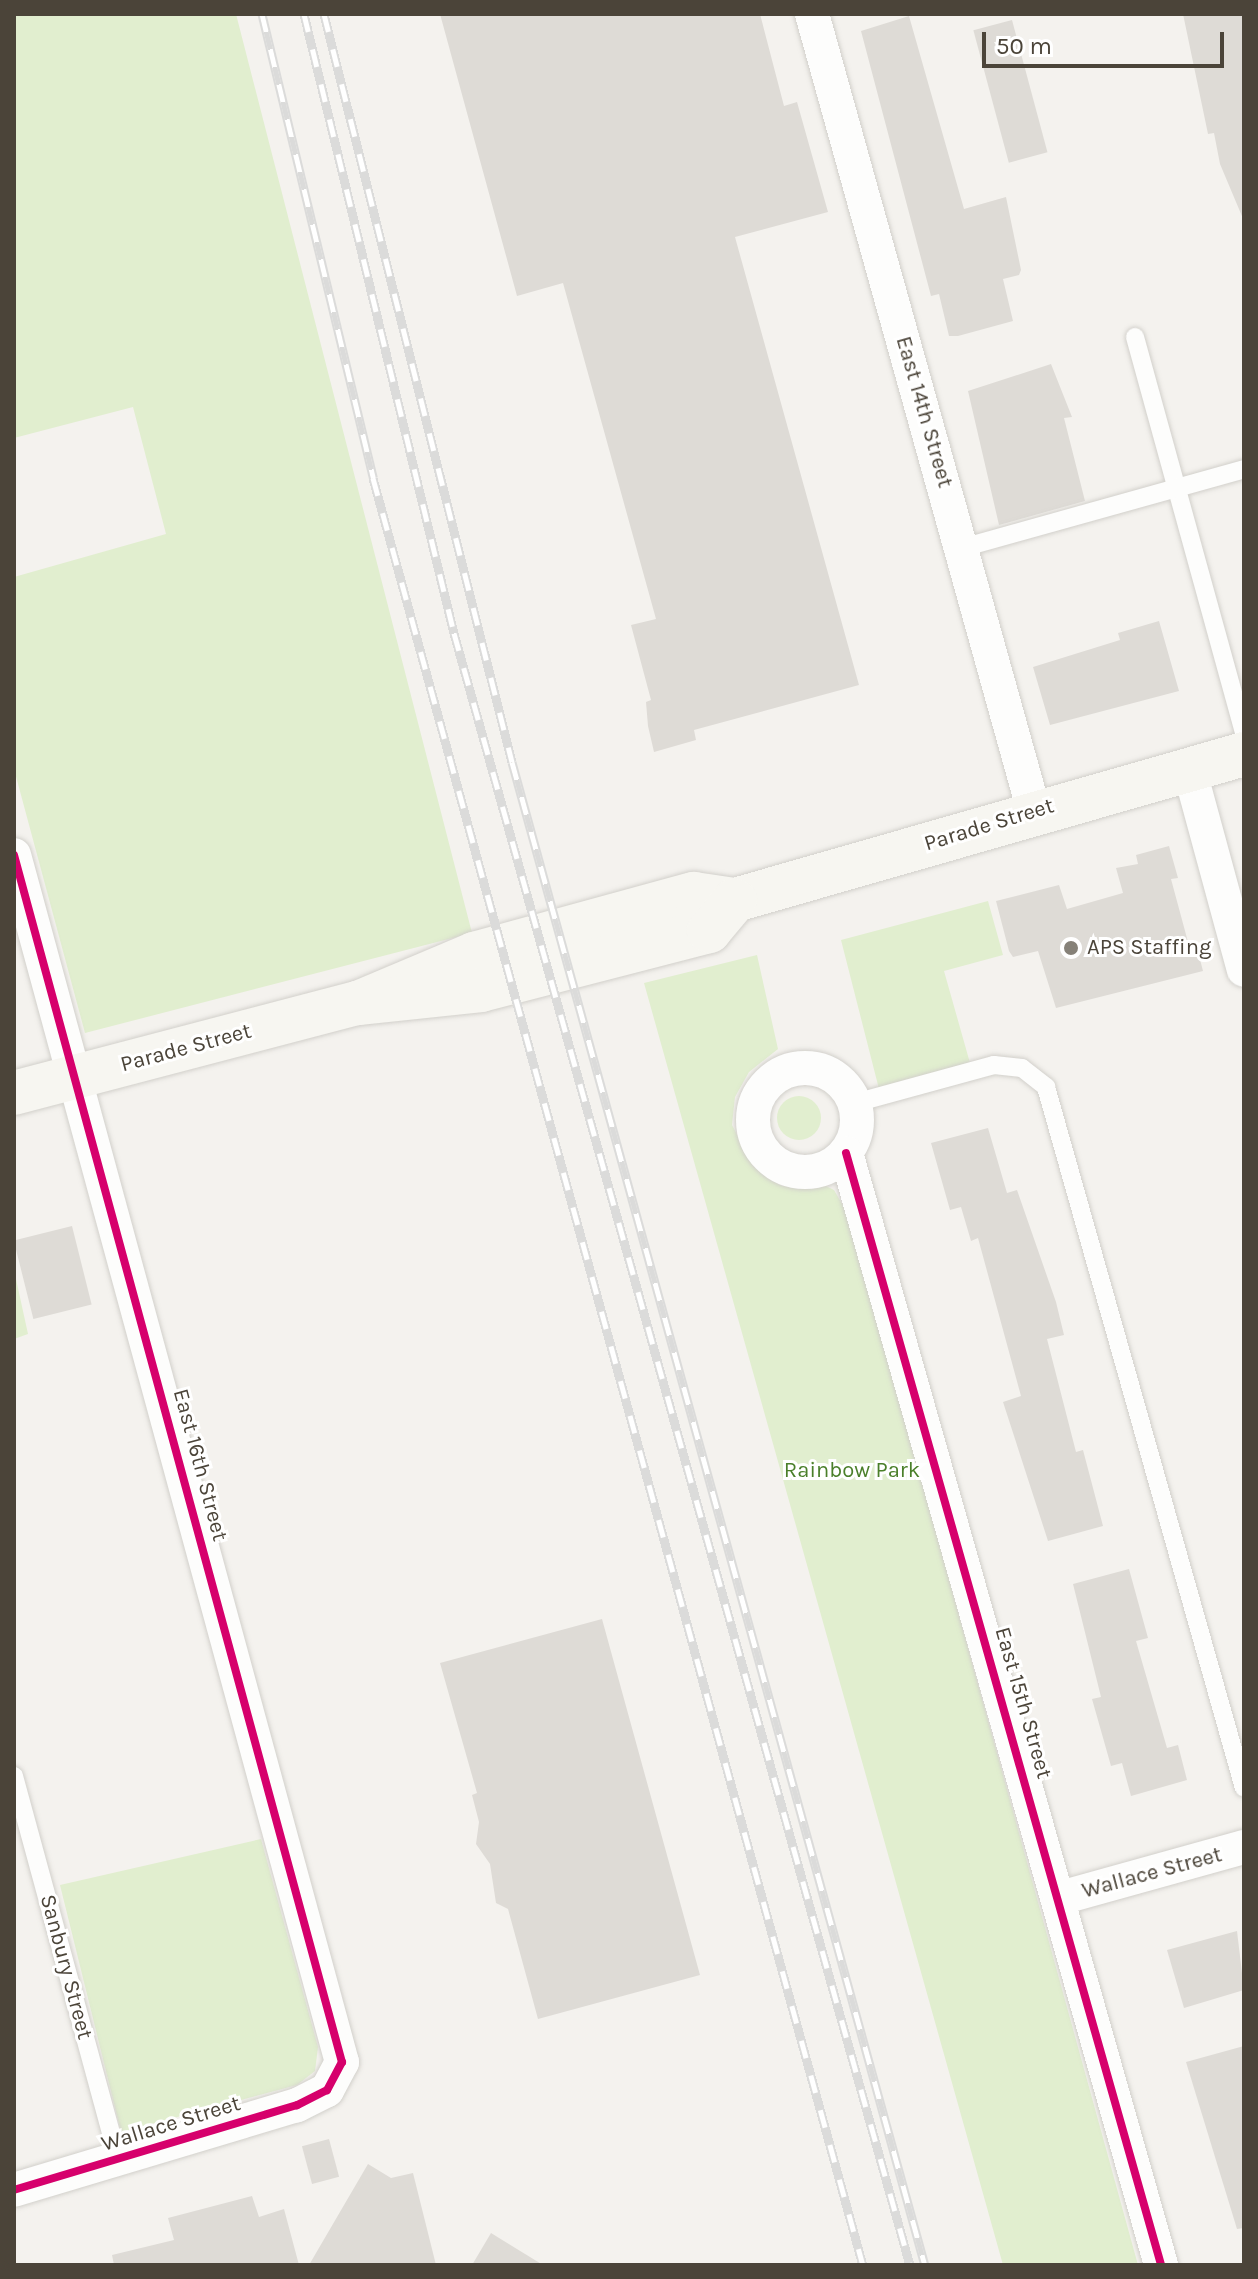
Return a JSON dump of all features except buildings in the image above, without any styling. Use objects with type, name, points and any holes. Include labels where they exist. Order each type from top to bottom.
[{"type":"main road","name":"Parade Street","points":[[14,1093],[358,1003],[481,990],[709,931],[735,900],[1034,811],[1244,754]]},
{"type":"street","name":"East 14th Street","points":[[812,14],[1034,811]]},
{"type":"street","points":[[1189,768],[1244,970]]},
{"type":"street","name":"East 16th Street","points":[[14,855],[342,2062],[333,2084]]},
{"type":"street","points":[[802,1068],[835,1077],[855,1103],[856,1129],[846,1153],[817,1170],[783,1167],[759,1143],[754,1110],[771,1081],[802,1068]]},
{"type":"street","name":"East 15th Street","points":[[846,1153],[1060,1898],[1161,2265]]},
{"type":"street","name":"Wallace Street","points":[[1060,1898],[1244,1847]]},
{"type":"street","name":"Wallace Street","points":[[14,2190],[297,2105],[333,2084]]},
{"type":"lane","points":[[1135,337],[1244,732]]},
{"type":"lane","points":[[962,548],[1244,469]]},
{"type":"lane","points":[[855,1103],[994,1065],[1022,1068],[1046,1087],[1244,1788]]},
{"type":"lane","name":"Sanbury Street","points":[[14,1776],[118,2159]]},
{"type":"green space","points":[[14,14],[236,14],[472,933],[85,1033],[14,769],[14,577],[166,534],[133,407],[14,438]]},
{"type":"green space","points":[[988,901],[1003,955],[944,971],[970,1063],[879,1089],[841,940]]},
{"type":"green space","name":"Rainbow Park","points":[[757,955],[778,1049],[749,1072],[735,1097],[732,1125],[753,1166],[782,1186],[824,1185],[834,1190],[849,1216],[1138,2265],[1003,2265],[644,983]]},
{"type":"green space","points":[[799,1096],[815,1102],[821,1118],[815,1134],[799,1140],[783,1134],[777,1118],[783,1102]]},
{"type":"green space","points":[[14,1270],[28,1334],[14,1339]]},
{"type":"green space","points":[[261,1839],[318,2047],[315,2071],[297,2085],[121,2132],[60,1885]]},
{"type":"railway","points":[[262,14],[373,478],[863,2265]]},
{"type":"railway","points":[[304,14],[454,633],[910,2265]]},
{"type":"railway","points":[[324,14],[512,762],[925,2265]]},
{"type":"cycle path","points":[[14,855],[342,2062],[327,2090],[297,2105],[14,2190]]},
{"type":"cycle path","points":[[846,1153],[1161,2265]]},
{"type":"place","name":"APS Staffing","points":[[1071,948]]}]
